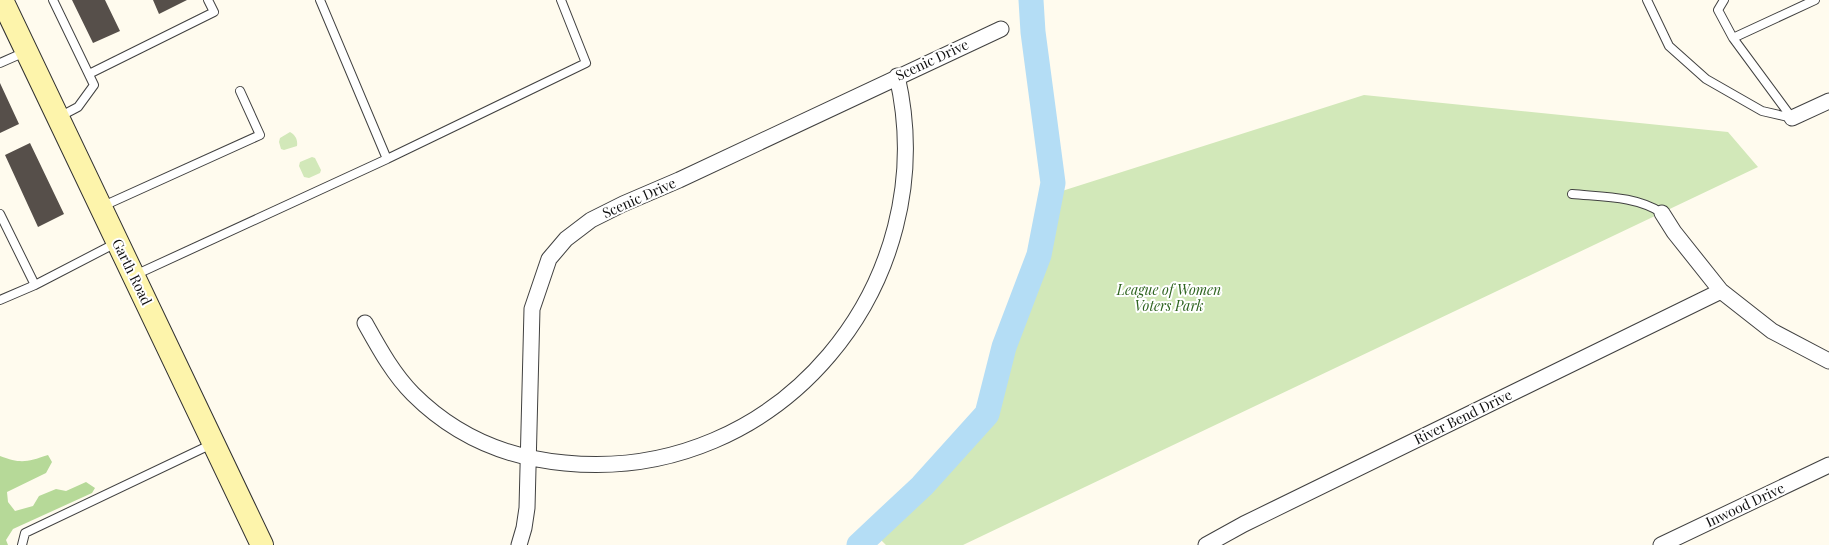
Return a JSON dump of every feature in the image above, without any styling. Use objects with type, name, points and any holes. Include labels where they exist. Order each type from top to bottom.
[{"type":"main road","name":"Garth Road","points":[[2,0],[28,51],[262,545]]},
{"type":"street","name":"Scenic Drive","points":[[518,545],[524,528],[527,508],[532,309],[549,259],[566,240],[591,220],[623,204],[673,183],[1001,28]]},
{"type":"street","points":[[365,324],[396,374],[412,394],[434,414],[449,425],[478,442],[504,452],[546,462],[603,466],[653,459],[698,447],[752,421],[802,385],[821,367],[858,316],[882,269],[892,243],[899,216],[906,165],[904,105],[897,76]]},
{"type":"street","points":[[1792,118],[1829,101]]},
{"type":"street","points":[[1662,213],[1674,232],[1721,291],[1772,331],[1829,361]]},
{"type":"street","name":"River Bend Drive","points":[[1206,545],[1244,524],[1721,291]]},
{"type":"street","name":"Inwood Drive","points":[[1661,545],[1829,465]]},
{"type":"lane","points":[[53,0],[94,85],[78,107],[59,117]]},
{"type":"lane","points":[[89,74],[214,12],[208,0]]},
{"type":"lane","points":[[320,0],[387,159]]},
{"type":"lane","points":[[134,276],[387,159],[586,63],[561,0]]},
{"type":"lane","points":[[1647,0],[1669,46],[1706,79],[1762,111],[1792,118]]},
{"type":"lane","points":[[1724,0],[1718,10],[1733,38],[1792,118]]},
{"type":"lane","points":[[1733,38],[1815,0]]},
{"type":"lane","points":[[0,63],[28,51]]},
{"type":"lane","points":[[101,207],[260,135],[240,91]]},
{"type":"lane","points":[[1572,194],[1634,200],[1650,205],[1662,213]]},
{"type":"lane","points":[[0,214],[35,285]]},
{"type":"lane","points":[[0,300],[35,285],[118,242]]},
{"type":"lane","points":[[22,545],[25,533],[214,443]]},
{"type":"green space","name":"League of Women Voters Park","points":[[1364,95],[1728,132],[1758,167],[963,545],[886,545],[879,538],[986,430],[1062,191]]},
{"type":"green space","points":[[290,132],[296,138],[297,146],[284,150],[281,149],[279,142],[280,138]]},
{"type":"green space","points":[[312,157],[315,158],[321,170],[320,173],[309,178],[304,177],[299,166],[300,162]]},
{"type":"green space","points":[[48,455],[52,462],[46,473],[7,492],[8,502],[15,511],[33,506],[39,496],[56,489],[66,491],[86,482],[95,488],[92,493],[13,529],[6,540],[8,545],[0,545],[0,456],[13,460],[24,461]]},
{"type":"building","points":[[72,0],[105,0],[120,31],[93,43]]},
{"type":"building","points":[[153,0],[187,0],[159,14]]},
{"type":"building","points":[[0,83],[19,124],[0,133]]},
{"type":"building","points":[[30,143],[64,214],[38,227],[5,155]]},
{"type":"waterway","points":[[859,545],[922,486],[987,414],[1004,347],[1039,255],[1053,183],[1033,32],[1031,0]]}]
